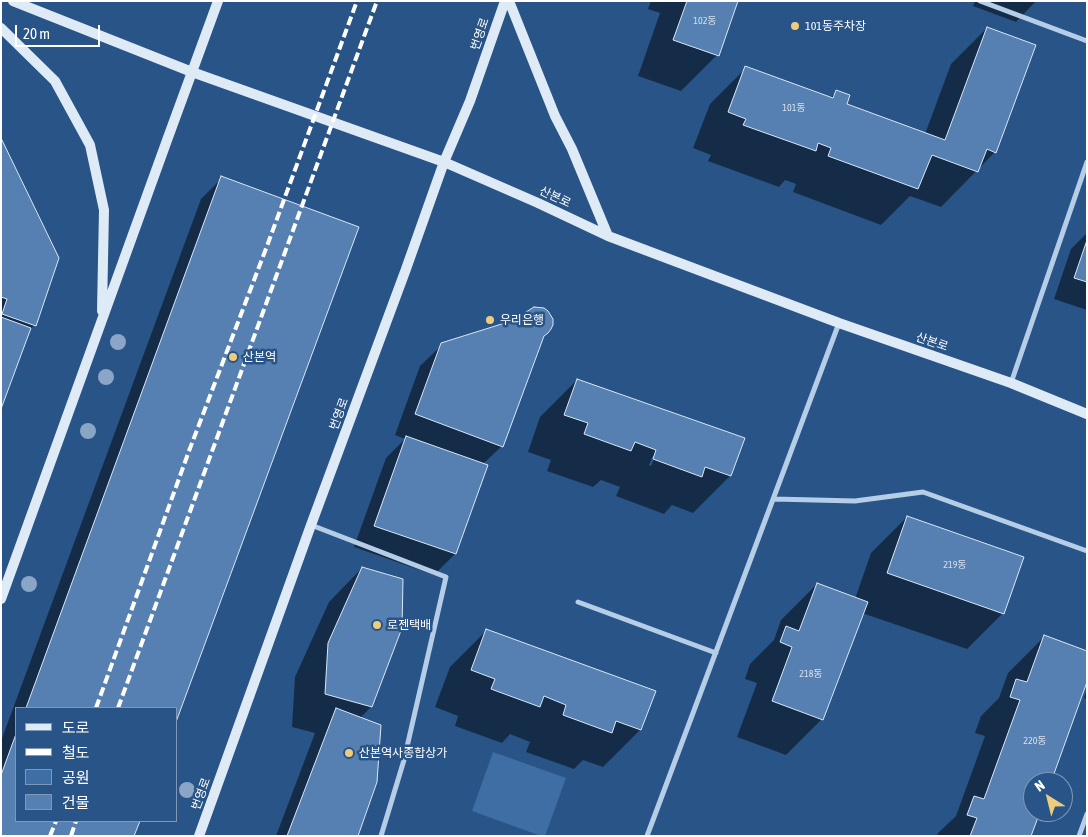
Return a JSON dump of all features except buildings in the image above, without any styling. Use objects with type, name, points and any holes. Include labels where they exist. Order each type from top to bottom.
[{"type":"street","name":"산본로","points":[[13,1],[192,72],[444,162],[608,236],[839,323],[1011,383],[1087,414]]},
{"type":"street","points":[[1,599],[218,1]]},
{"type":"street","name":"번영로","points":[[199,836],[444,162],[470,101],[505,1]]},
{"type":"street","points":[[509,1],[555,116],[572,149],[608,236]]},
{"type":"street","points":[[980,1],[1087,41]]},
{"type":"street","points":[[1,28],[54,81],[90,145],[104,210],[101,321]]},
{"type":"street","points":[[1011,383],[1087,162]]},
{"type":"street","points":[[648,836],[839,323]]},
{"type":"street","points":[[774,498],[855,501],[923,492],[1087,552]]},
{"type":"street","points":[[311,525],[446,576],[404,760],[381,836]]},
{"type":"street","points":[[578,602],[716,653]]},
{"type":"street","points":[[1079,836],[1087,814]]},
{"type":"green space","points":[[493,752],[566,778],[545,836],[472,811]]},
{"type":"railway","points":[[96,707],[189,451],[357,1]]},
{"type":"railway","points":[[118,707],[377,1]]},
{"type":"railway","points":[[50,836],[56,822]]},
{"type":"railway","points":[[71,836],[76,822]]},
{"type":"place","name":"101동주차장","points":[[795,26]]},
{"type":"place","name":"우리은행","points":[[490,320]]},
{"type":"place","name":"산본역","points":[[233,357]]},
{"type":"place","name":"로젠택배","points":[[377,625]]},
{"type":"place","name":"산본역사종합상가","points":[[349,753]]}]
